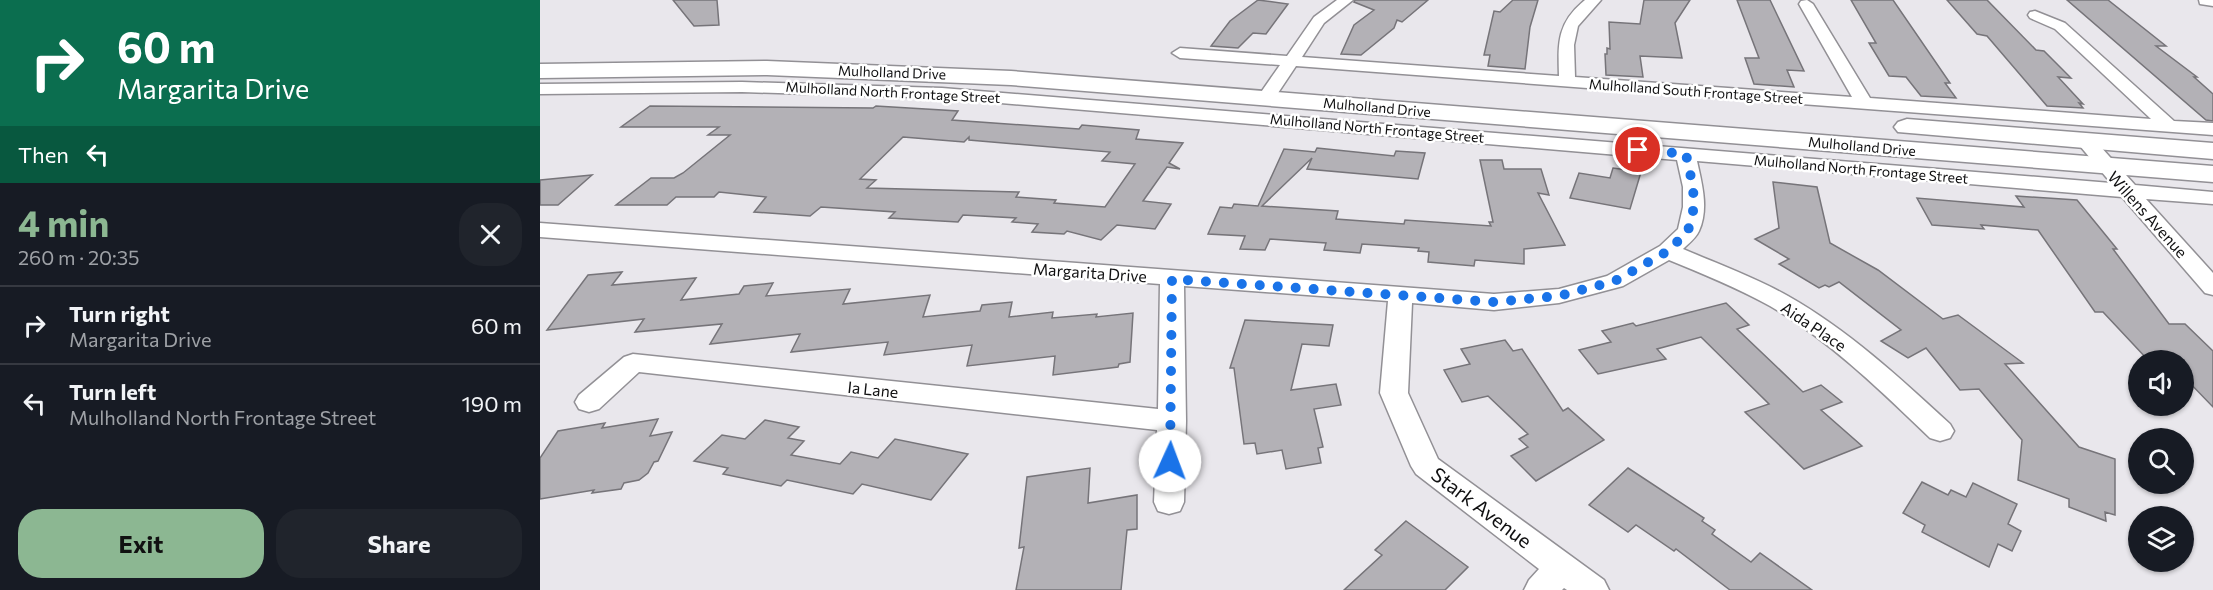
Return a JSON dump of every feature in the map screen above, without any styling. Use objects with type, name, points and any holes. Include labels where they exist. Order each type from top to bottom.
[{"type":"main road","name":"Mulholland Drive","points":[[540,54],[735,49],[850,51],[1033,59],[2213,151]]},
{"type":"main road","name":"Mulholland Drive","points":[[540,71],[700,68],[876,70],[1033,79],[1279,79],[2104,166],[2213,174]]},
{"type":"street","points":[[1279,79],[1319,20],[1347,0]]},
{"type":"street","points":[[1567,81],[1568,26],[1577,12],[1594,0]]},
{"type":"street","points":[[2205,1],[2213,2]]},
{"type":"street","points":[[1806,4],[1864,104]]},
{"type":"street","points":[[2035,15],[2060,26],[2169,126]]},
{"type":"street","name":"Mulholland South Frontage Street","points":[[1180,53],[1279,79],[1567,81],[2213,129]]},
{"type":"street","name":"Mulholland North Frontage Street","points":[[540,89],[742,87],[942,93],[2213,198]]},
{"type":"street","name":"Willens Avenue","points":[[2084,140],[2104,166],[2213,288]]},
{"type":"street","name":"Margarita Drive","points":[[541,231],[1494,302],[1559,296],[1615,281],[1668,251],[1688,231],[1694,207],[1693,187],[1686,154]]},
{"type":"street","name":"Aida Place","points":[[1668,251],[1753,287],[1798,313],[1871,366],[1940,431]]},
{"type":"street","points":[[1169,502],[1172,421],[1172,279]]},
{"type":"street","name":"Stark Avenue","points":[[1400,296],[1394,393],[1426,466],[1551,579],[1592,590]]},
{"type":"street","name":"Ia Lane","points":[[589,402],[633,363],[1172,421]]},
{"type":"building","points":[[673,0],[717,0],[719,25],[694,26]]},
{"type":"building","points":[[1258,0],[1288,4],[1266,34],[1253,33],[1238,48],[1211,46],[1230,21]]},
{"type":"building","points":[[1355,0],[1428,0],[1402,22],[1397,20],[1394,28],[1361,55],[1341,54],[1354,25],[1374,10],[1354,2]]},
{"type":"building","points":[[1513,0],[1538,0],[1530,27],[1525,69],[1488,66],[1490,55],[1484,55],[1494,11],[1500,12]]},
{"type":"building","points":[[1644,0],[1690,0],[1675,23],[1682,58],[1640,56],[1643,77],[1606,75],[1605,54],[1607,54],[1607,48],[1610,49],[1609,22],[1640,24]]},
{"type":"building","points":[[1737,0],[1770,0],[1804,71],[1787,70],[1794,87],[1754,84],[1745,58],[1759,58]]},
{"type":"building","points":[[1851,0],[1893,0],[1950,83],[1945,83],[1956,98],[1921,96],[1906,77],[1889,76],[1869,43],[1876,43]]},
{"type":"building","points":[[1947,0],[1987,0],[2036,50],[2044,51],[2071,78],[2058,77],[2083,104],[2079,103],[2083,108],[2047,106],[1987,36],[1977,34]]},
{"type":"building","points":[[2067,0],[2108,0],[2166,46],[2156,46],[2197,77],[2194,77],[2213,94],[2213,121],[2206,120]]},
{"type":"building","points":[[650,106],[873,108],[876,106],[958,111],[952,120],[1079,129],[1082,125],[1139,130],[1136,139],[1183,143],[1169,163],[1180,169],[1167,167],[1143,201],[1171,204],[1155,229],[1117,225],[1101,240],[1067,231],[1064,234],[1032,232],[1038,224],[1012,222],[1016,218],[963,215],[958,222],[889,218],[895,212],[821,207],[810,216],[754,212],[766,197],[719,192],[714,197],[676,197],[667,205],[616,205],[651,178],[674,178],[683,173],[730,135],[708,135],[719,127],[621,127]],"holes":[[[903,137],[964,142],[969,137],[969,140],[1110,152],[1102,161],[1135,164],[1105,207],[1016,197],[1019,192],[867,188],[876,180],[860,179]]]},
{"type":"building","points":[[1317,148],[1394,156],[1396,151],[1425,153],[1418,179],[1307,169],[1312,158],[1262,206],[1338,211],[1336,219],[1404,224],[1405,220],[1491,226],[1489,222],[1493,222],[1480,160],[1502,160],[1504,169],[1541,169],[1549,195],[1538,193],[1565,245],[1524,249],[1524,264],[1475,260],[1474,266],[1428,262],[1429,252],[1418,251],[1419,248],[1362,244],[1360,253],[1324,250],[1326,243],[1270,239],[1265,250],[1240,249],[1245,236],[1208,234],[1220,207],[1232,208],[1234,204],[1258,206],[1284,149],[1315,152]]},
{"type":"building","points":[[1613,168],[1641,172],[1630,209],[1570,198],[1579,173],[1610,178]]},
{"type":"building","points":[[592,175],[558,205],[540,205],[540,180]]},
{"type":"building","points":[[1773,182],[1817,187],[1830,243],[1878,270],[1943,319],[1958,315],[2023,363],[2005,364],[2079,447],[2115,459],[2115,515],[2105,512],[2106,521],[2069,507],[2069,499],[2018,480],[2022,440],[1979,389],[1960,390],[1926,348],[1908,358],[1881,341],[1901,330],[1839,282],[1829,287],[1825,285],[1819,288],[1779,264],[1789,259],[1755,239],[1779,228]]},
{"type":"building","points":[[2016,196],[2077,200],[2117,249],[2113,249],[2169,324],[2185,324],[2213,351],[2213,407],[2194,387],[2194,350],[2139,350],[2103,312],[2095,312],[2038,230],[1981,225],[1984,229],[1932,225],[1917,198],[2024,207]]},
{"type":"building","points":[[622,272],[612,285],[696,278],[681,300],[739,294],[744,286],[773,283],[766,296],[850,289],[843,304],[930,295],[923,317],[980,311],[982,305],[1012,302],[1009,317],[1053,312],[1052,318],[1133,313],[1130,362],[1119,364],[1118,367],[1053,375],[1055,356],[967,366],[972,345],[884,355],[888,342],[791,352],[800,334],[710,344],[722,324],[635,332],[644,319],[547,330],[588,275]]},
{"type":"building","points":[[1726,303],[1749,325],[1737,329],[1803,392],[1821,385],[1842,402],[1821,410],[1862,446],[1804,469],[1745,412],[1769,404],[1701,337],[1657,349],[1666,359],[1598,374],[1579,350],[1611,342],[1602,331],[1633,323],[1636,326]]},
{"type":"building","points":[[1245,320],[1333,325],[1329,346],[1302,344],[1291,390],[1336,384],[1341,405],[1314,409],[1323,447],[1318,448],[1321,463],[1286,469],[1282,450],[1257,454],[1255,443],[1244,444],[1234,368],[1230,368]]},
{"type":"building","points":[[1505,340],[1513,351],[1522,349],[1563,411],[1568,408],[1604,440],[1536,481],[1511,456],[1528,447],[1519,439],[1528,434],[1488,396],[1462,402],[1444,370],[1470,364],[1461,349]]},
{"type":"building","points":[[658,419],[650,436],[672,432],[658,461],[654,462],[648,473],[639,480],[624,483],[621,489],[592,493],[594,490],[540,499],[540,458],[558,431],[605,423],[602,428]]},
{"type":"building","points":[[765,420],[799,427],[788,438],[804,441],[791,455],[840,464],[851,452],[878,458],[895,439],[968,454],[931,500],[862,484],[853,494],[787,480],[781,486],[723,474],[728,468],[694,461],[722,435],[745,439]]},
{"type":"building","points":[[1090,468],[1088,503],[1137,495],[1137,529],[1127,530],[1121,590],[1016,590],[1024,547],[1019,548],[1027,477]]},
{"type":"building","points":[[1628,468],[1704,518],[1702,521],[1715,530],[1712,534],[1751,562],[1760,553],[1812,590],[1730,590],[1676,549],[1674,551],[1636,525],[1628,532],[1589,505]]},
{"type":"building","points":[[1922,482],[1948,495],[1951,490],[1966,497],[1973,483],[2017,504],[2008,524],[2021,531],[2012,551],[1998,544],[1989,567],[1922,532],[1925,525],[1903,513]]},
{"type":"building","points":[[1406,521],[1468,567],[1445,590],[1344,590],[1382,555],[1375,550]]},
{"type":"route","points":[[1170,461],[1172,279],[1494,302],[1559,296],[1615,281],[1668,251],[1688,231],[1694,207],[1693,187],[1686,154],[1638,150]]}]
